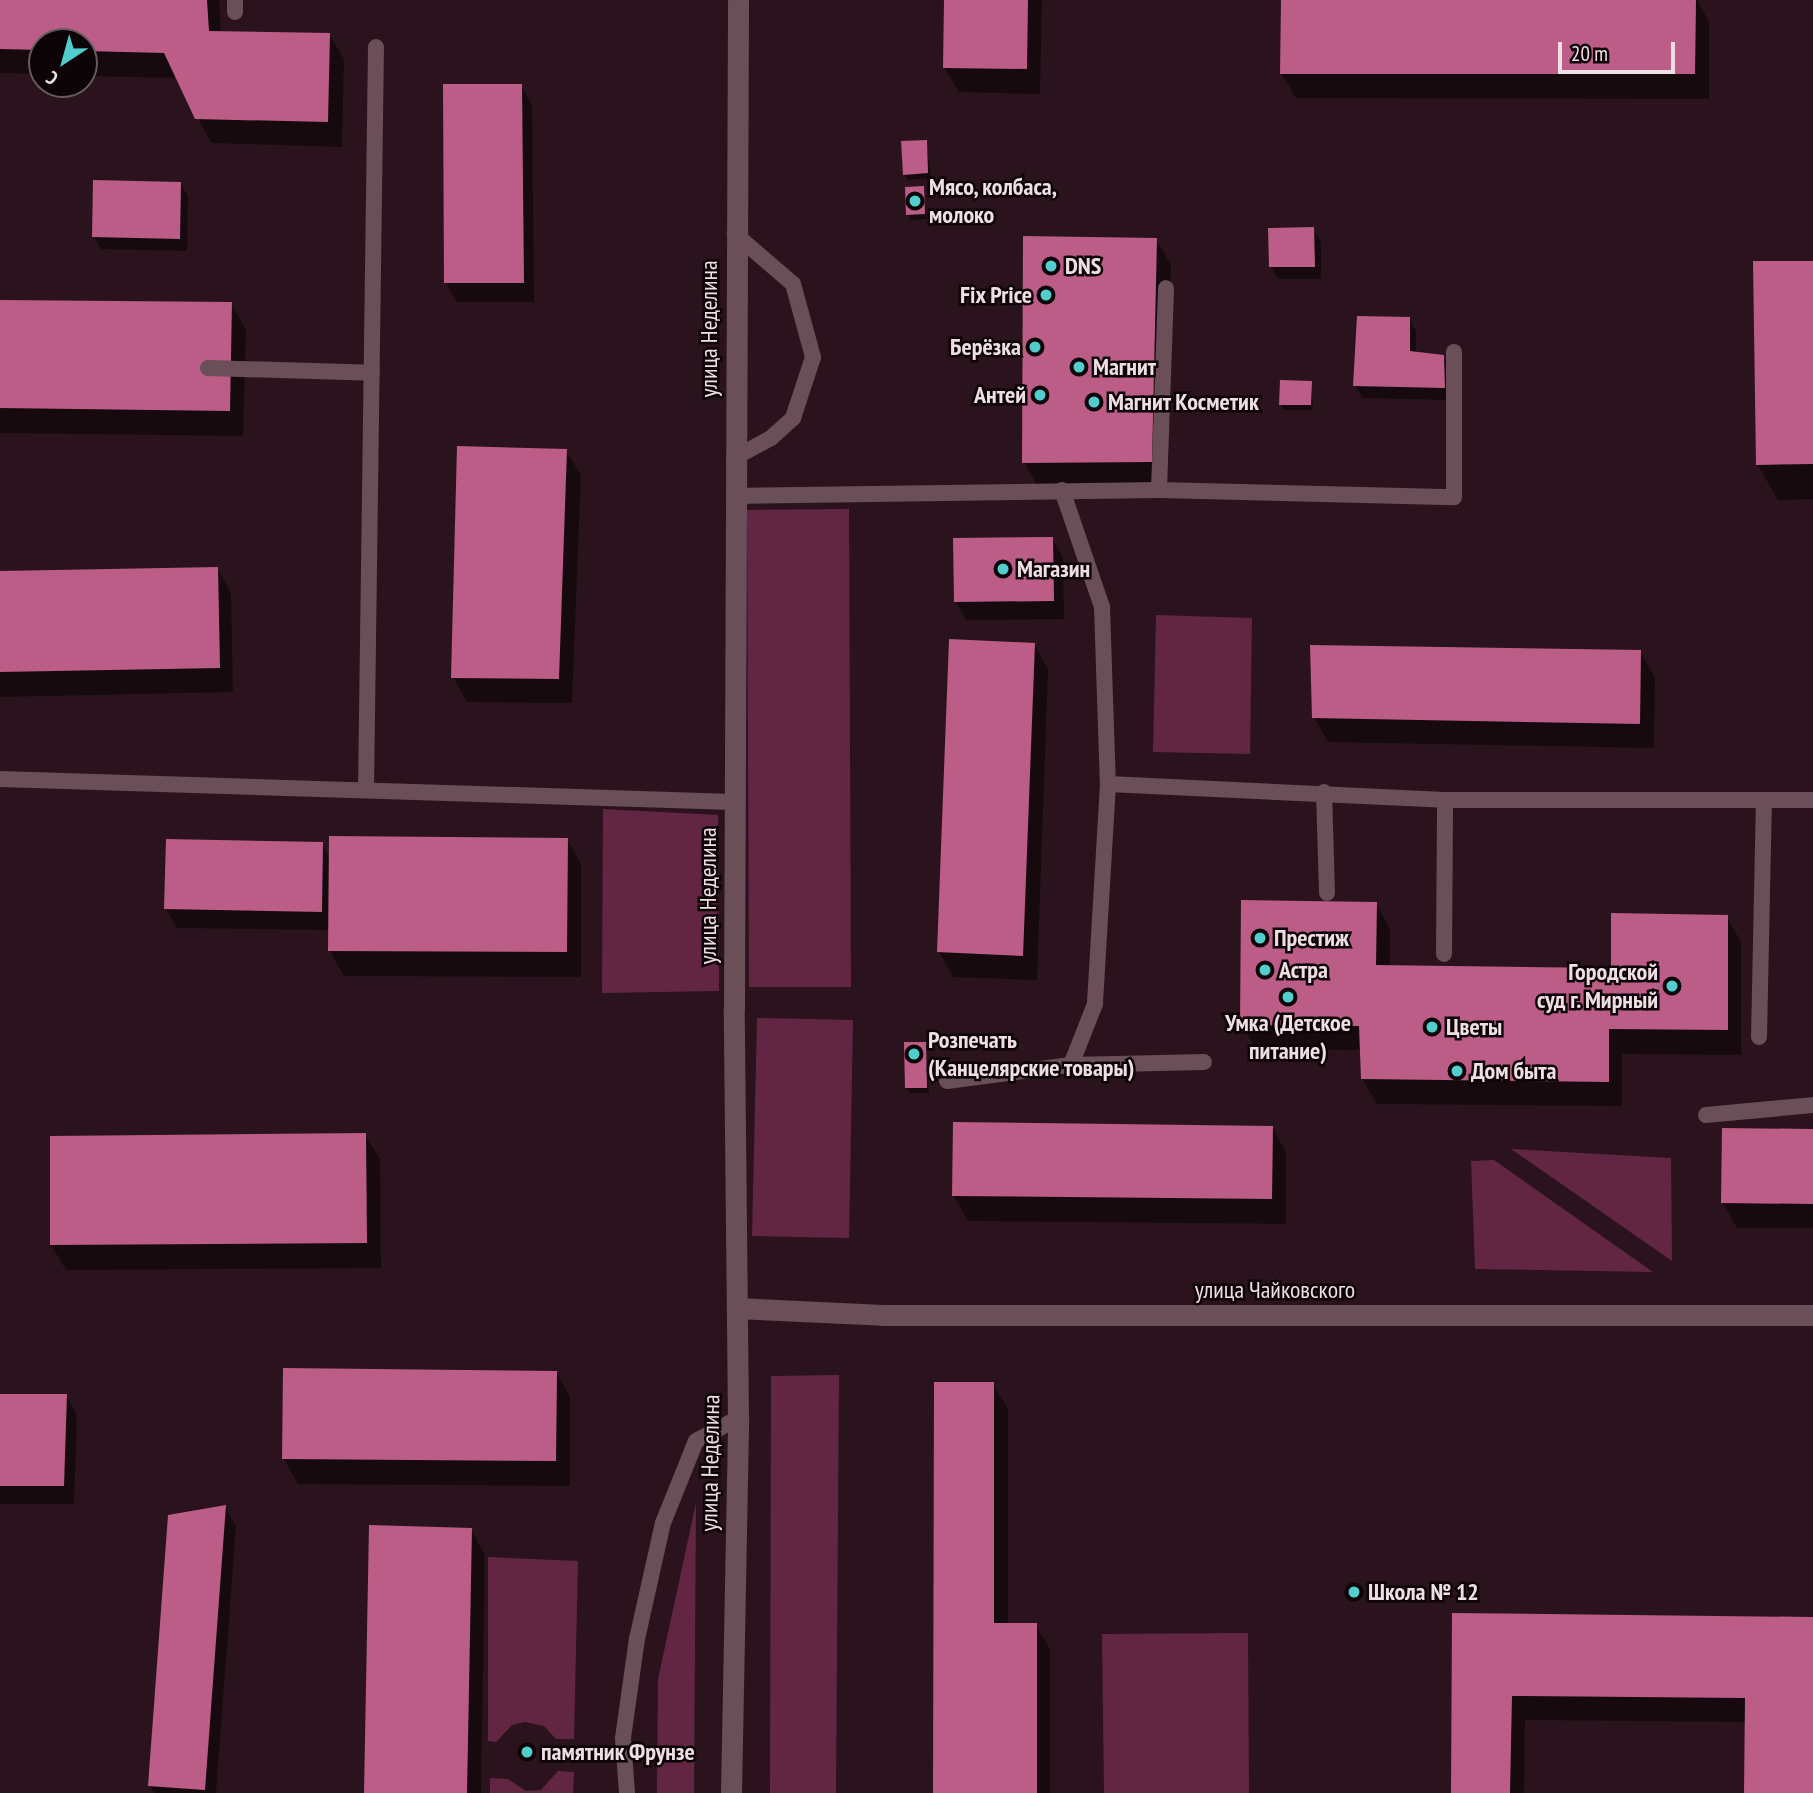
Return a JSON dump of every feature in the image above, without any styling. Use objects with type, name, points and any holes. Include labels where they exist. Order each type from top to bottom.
[{"type":"street","name":"улица Неделина","points":[[731,1793],[738,1418],[734,458],[738,0]]},
{"type":"street","name":"улица Чайковского","points":[[737,1308],[883,1315],[1813,1315]]},
{"type":"lane","points":[[366,790],[376,47]]},
{"type":"lane","points":[[734,458],[771,438],[793,418],[813,356],[793,284],[735,234]]},
{"type":"lane","points":[[1160,490],[1166,288]]},
{"type":"lane","points":[[734,496],[1160,490],[1454,497],[1454,352]]},
{"type":"lane","points":[[208,368],[372,373]]},
{"type":"lane","points":[[1062,490],[1102,607],[1108,784],[1095,1004],[1071,1065]]},
{"type":"lane","points":[[0,779],[734,802]]},
{"type":"lane","points":[[1108,784],[1324,792],[1445,800],[1813,800]]},
{"type":"lane","points":[[1324,792],[1327,893]]},
{"type":"lane","points":[[1444,954],[1445,800]]},
{"type":"lane","points":[[1759,1037],[1764,802]]},
{"type":"lane","points":[[947,1081],[1071,1065],[1204,1062]]},
{"type":"lane","points":[[1706,1115],[1813,1105]]},
{"type":"lane","points":[[627,1793],[625,1725],[637,1639],[663,1522],[696,1441],[738,1418]]},
{"type":"shaded area","points":[[849,509],[851,987],[749,987],[747,510]]},
{"type":"shaded area","points":[[1156,615],[1252,618],[1250,754],[1153,752]]},
{"type":"shaded area","points":[[603,809],[718,815],[719,991],[602,993]]},
{"type":"shaded area","points":[[757,1018],[853,1020],[849,1238],[752,1236]]},
{"type":"shaded area","points":[[1511,1149],[1671,1158],[1672,1261]]},
{"type":"shaded area","points":[[1494,1160],[1653,1272],[1475,1269],[1471,1161]]},
{"type":"shaded area","points":[[839,1375],[836,1793],[770,1793],[771,1376]]},
{"type":"shaded area","points":[[696,1503],[694,1793],[657,1793],[658,1679]]},
{"type":"shaded area","points":[[488,1557],[578,1561],[574,1739],[556,1739],[544,1726],[525,1722],[512,1725],[496,1742],[488,1741]]},
{"type":"shaded area","points":[[1248,1633],[1249,1793],[1104,1793],[1102,1634]]},
{"type":"shaded area","points":[[558,1771],[574,1772],[573,1793],[490,1793],[490,1778],[508,1779],[526,1791],[541,1790]]},
{"type":"building","points":[[0,0],[207,0],[209,31],[330,33],[328,122],[195,119],[164,53],[98,51],[98,28],[28,28],[28,50],[0,49]]},
{"type":"building","points":[[944,0],[1028,0],[1027,69],[943,68]]},
{"type":"building","points":[[1281,0],[1696,0],[1695,74],[1280,74]]},
{"type":"building","points":[[443,84],[522,84],[524,283],[444,283]]},
{"type":"building","points":[[927,140],[928,173],[903,175],[901,141]]},
{"type":"building","points":[[93,180],[181,182],[180,239],[92,237]]},
{"type":"building","name":"Мясо, колбаса, молоко","points":[[924,186],[925,214],[906,215],[905,187]]},
{"type":"building","points":[[1314,227],[1315,267],[1269,267],[1268,228]]},
{"type":"building","points":[[1023,236],[1157,238],[1152,462],[1022,463]]},
{"type":"building","points":[[1753,261],[1813,261],[1813,464],[1756,465]]},
{"type":"building","points":[[0,300],[232,302],[230,411],[0,408]]},
{"type":"building","points":[[1357,316],[1410,317],[1410,351],[1444,355],[1445,388],[1353,386]]},
{"type":"building","points":[[1280,380],[1312,381],[1311,405],[1279,405]]},
{"type":"building","points":[[457,446],[567,449],[559,679],[451,678]]},
{"type":"building","name":"Магазин","points":[[1053,537],[1054,601],[954,602],[953,538]]},
{"type":"building","points":[[218,567],[220,668],[0,672],[0,571]]},
{"type":"building","points":[[949,639],[1035,643],[1023,956],[937,952]]},
{"type":"building","points":[[1310,645],[1641,650],[1640,724],[1312,718]]},
{"type":"building","points":[[329,836],[568,838],[567,952],[328,951]]},
{"type":"building","points":[[166,839],[323,842],[322,912],[164,909]]},
{"type":"building","points":[[1241,900],[1377,902],[1376,965],[1611,968],[1611,913],[1728,915],[1728,1030],[1609,1029],[1609,1082],[1361,1079],[1359,1026],[1240,1025]]},
{"type":"building","points":[[904,1042],[926,1042],[927,1088],[905,1088]]},
{"type":"building","points":[[953,1122],[1273,1126],[1272,1199],[952,1196]]},
{"type":"building","points":[[1722,1128],[1813,1129],[1813,1204],[1721,1203]]},
{"type":"building","points":[[366,1133],[367,1243],[50,1245],[50,1136]]},
{"type":"building","points":[[283,1368],[557,1371],[556,1461],[282,1459]]},
{"type":"building","points":[[934,1382],[994,1382],[994,1623],[1037,1623],[1037,1793],[933,1793]]},
{"type":"building","points":[[0,1394],[67,1394],[64,1486],[0,1486]]},
{"type":"building","points":[[226,1505],[205,1790],[148,1786],[168,1515]]},
{"type":"building","points":[[369,1525],[472,1528],[467,1793],[364,1793]]},
{"type":"building","points":[[1452,1613],[1813,1617],[1813,1793],[1744,1793],[1745,1698],[1512,1696],[1510,1793],[1451,1793]]},
{"type":"place","name":"Мясо, колбаса, молоко","points":[[915,201]]},
{"type":"place","name":"DNS","points":[[1051,266]]},
{"type":"place","name":"Fix Price","points":[[1046,295]]},
{"type":"place","name":"Берёзка","points":[[1035,347]]},
{"type":"place","name":"Магнит","points":[[1079,367]]},
{"type":"place","name":"Антей","points":[[1040,395]]},
{"type":"place","name":"Магнит Косметик","points":[[1094,402]]},
{"type":"place","name":"Магазин","points":[[1003,569]]},
{"type":"place","name":"Престиж","points":[[1260,938]]},
{"type":"place","name":"Астра","points":[[1265,970]]},
{"type":"place","name":"Городской суд г. Мирный","points":[[1672,986]]},
{"type":"place","name":"Умка (Детское питание)","points":[[1288,997]]},
{"type":"place","name":"Цветы","points":[[1432,1027]]},
{"type":"place","name":"Розпечать (Канцелярские товары)","points":[[914,1054]]},
{"type":"place","name":"Дом быта","points":[[1457,1071]]},
{"type":"place","name":"Школа № 12","points":[[1354,1592]]},
{"type":"place","name":"памятник Фрунзе","points":[[527,1752]]}]
